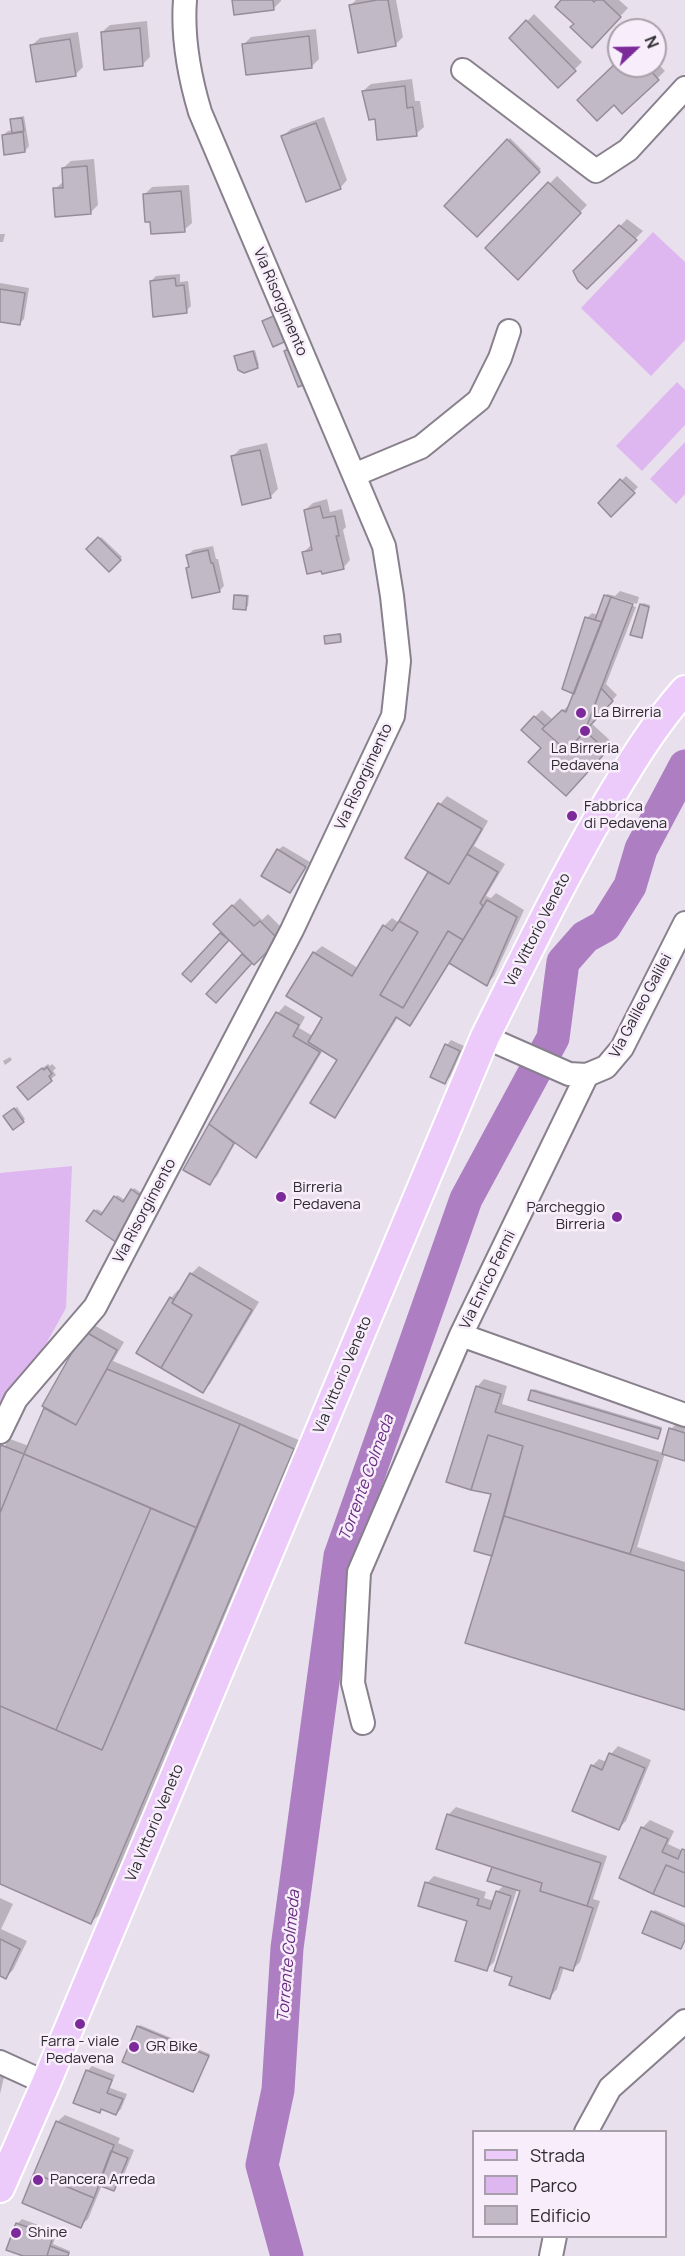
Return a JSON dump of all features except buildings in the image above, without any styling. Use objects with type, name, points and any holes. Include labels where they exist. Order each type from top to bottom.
[{"type":"main road","name":"Via Vittorio Veneto","points":[[0,2188],[485,1037],[564,877],[634,757],[665,713],[685,690]]},
{"type":"street","name":"Via Risorgimento","points":[[0,1432],[16,1399],[95,1307],[292,930],[393,716],[399,661],[384,546],[200,112],[188,69],[185,0]]},
{"type":"street","points":[[463,70],[596,171],[628,150],[685,88]]},
{"type":"street","points":[[354,476],[420,447],[479,400],[500,358],[509,332]]},
{"type":"street","name":"Via Galileo Galilei","points":[[578,1075],[606,1067],[616,1058],[685,923]]},
{"type":"street","points":[[485,1037],[512,1050],[578,1075]]},
{"type":"street","name":"Via Enrico Fermi","points":[[578,1075],[461,1335],[685,1415]]},
{"type":"street","points":[[363,1723],[353,1683],[359,1572],[461,1335]]},
{"type":"street","points":[[587,2130],[610,2088],[685,2021]]},
{"type":"street","points":[[0,2062],[46,2083]]},
{"type":"street","points":[[551,2256],[555,2238]]},
{"type":"green space","points":[[653,232],[685,262],[685,340],[651,376],[581,308]]},
{"type":"green space","points":[[677,382],[685,390],[685,425],[642,471],[616,446]]},
{"type":"green space","points":[[685,442],[685,494],[676,504],[650,479]]},
{"type":"green space","points":[[72,1166],[66,1308],[0,1427],[0,1173]]},
{"type":"waterway","name":"Torrente Colmeda","points":[[287,2256],[262,2165],[278,2090],[287,1948],[340,1556],[466,1199],[553,1038],[563,962],[585,937],[605,926],[630,886],[641,849],[685,766]]},
{"type":"place","name":"La Birreria","points":[[581,713]]},
{"type":"place","name":"La Birreria Pedavena","points":[[585,731]]},
{"type":"place","name":"Fabbrica di Pedavena","points":[[572,816]]},
{"type":"place","name":"Birreria Pedavena","points":[[281,1197]]},
{"type":"place","name":"Parcheggio Birreria","points":[[617,1217]]},
{"type":"place","name":"Farra - viale Pedavena","points":[[80,2024]]},
{"type":"place","name":"GR Bike","points":[[134,2047]]},
{"type":"place","name":"Pancera Arreda","points":[[38,2180]]},
{"type":"place","name":"Shine","points":[[16,2233]]}]
